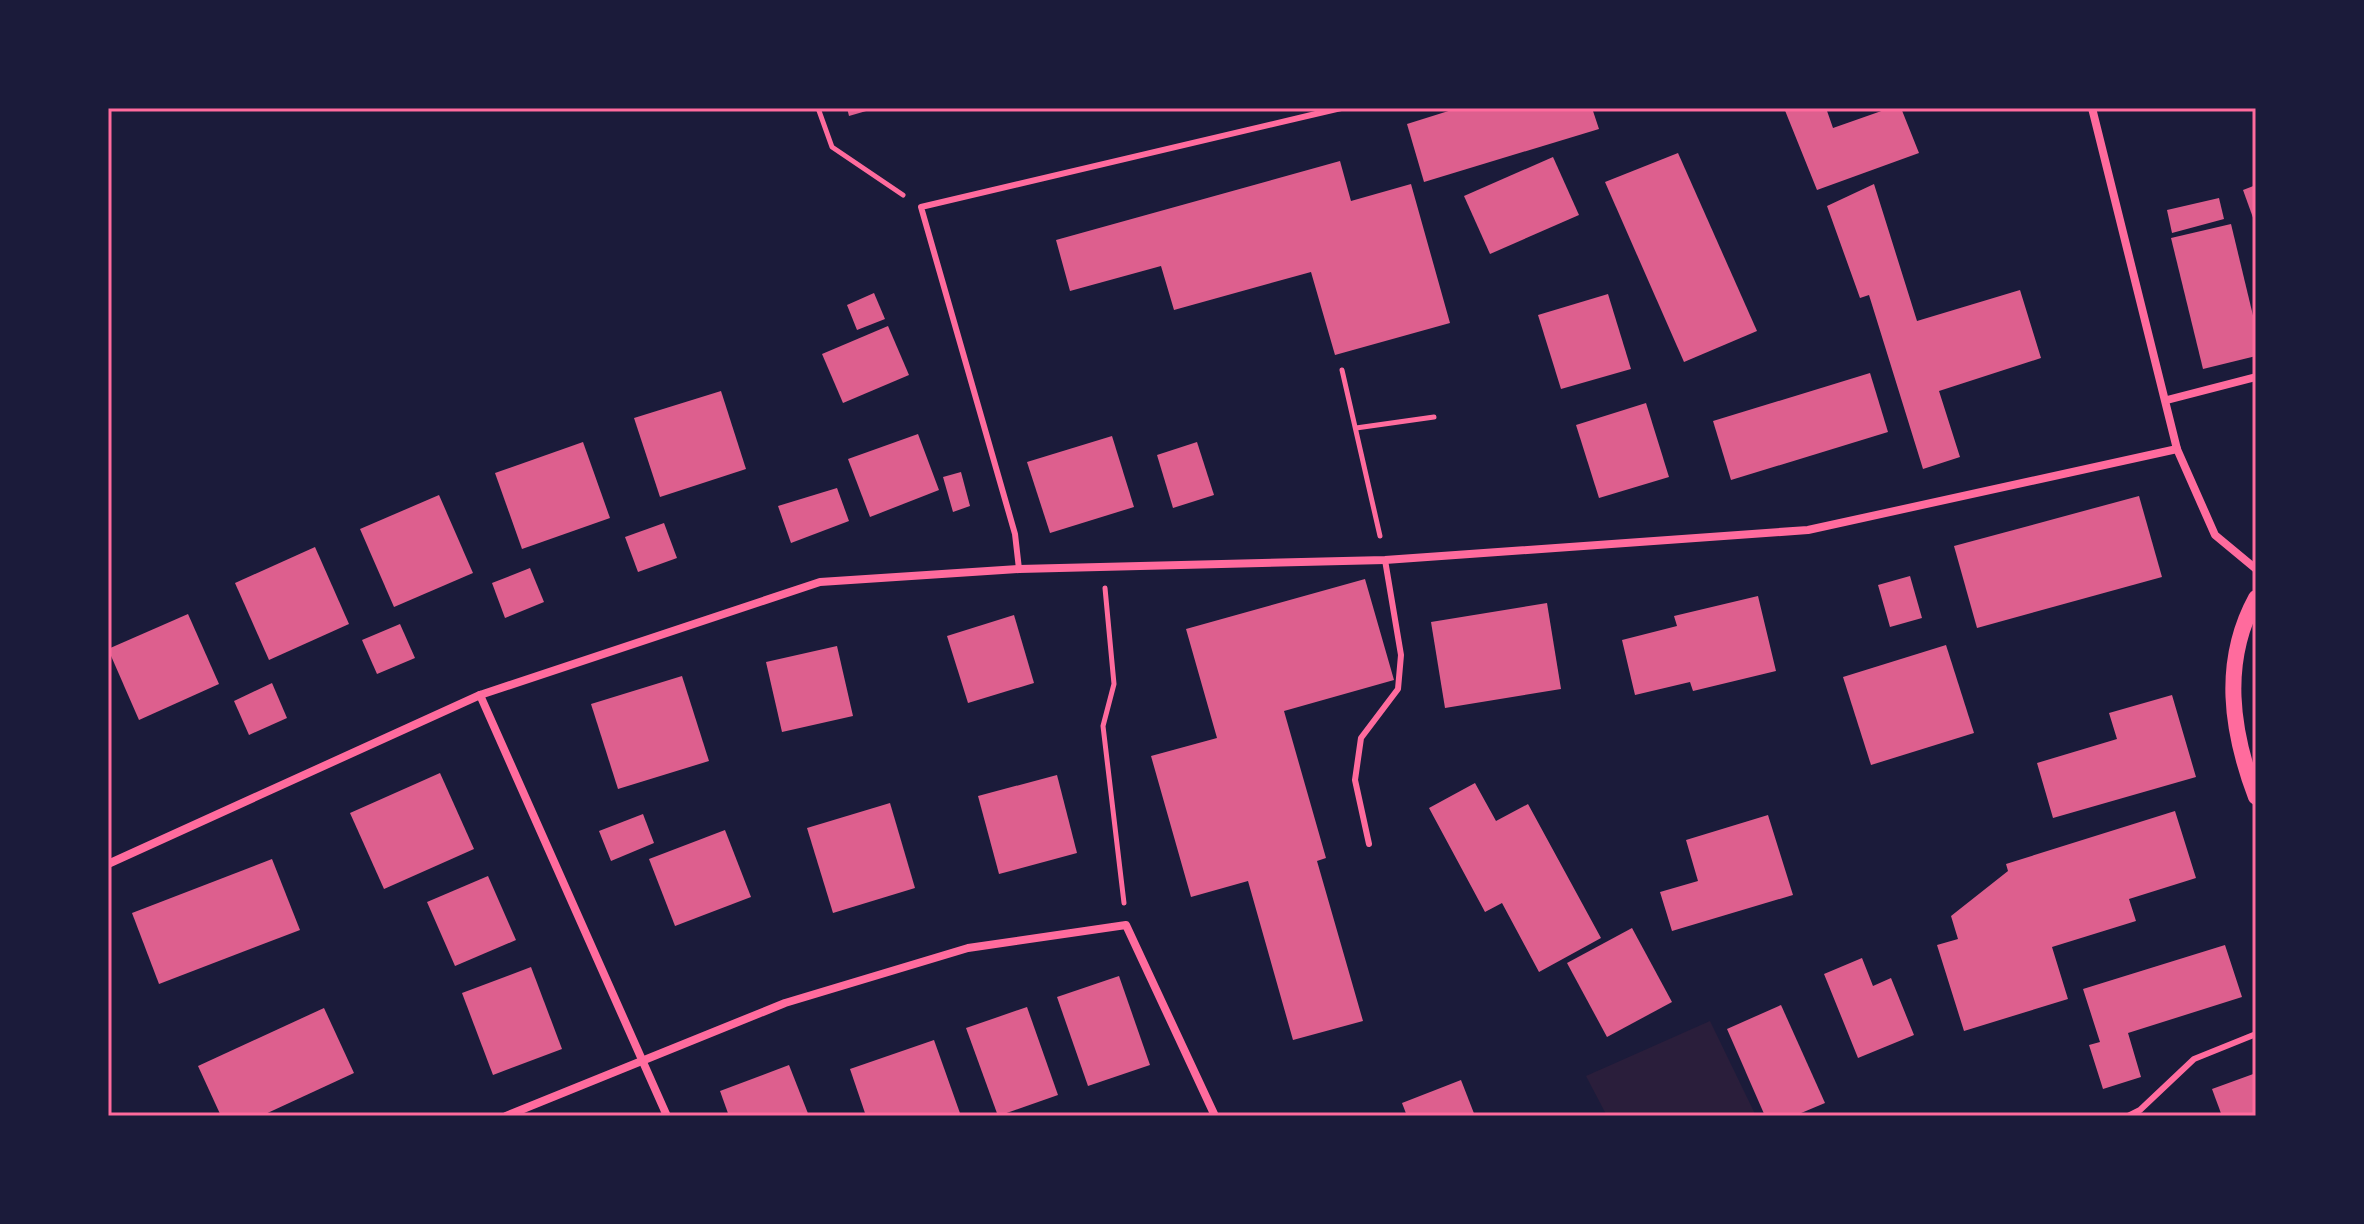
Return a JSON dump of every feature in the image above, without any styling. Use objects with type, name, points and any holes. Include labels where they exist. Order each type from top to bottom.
[{"type":"main road","points":[[2256,598],[2234,652],[2233,690],[2235,722],[2256,797]]},
{"type":"street","points":[[2092,108],[2177,449],[2215,535],[2256,569]]},
{"type":"street","points":[[2167,400],[2256,377]]},
{"type":"street","points":[[108,864],[480,695],[820,582],[1019,569],[1385,560],[1808,530],[2177,449]]},
{"type":"street","points":[[480,695],[667,1116]]},
{"type":"street","points":[[506,1116],[785,1003],[968,948],[1126,925],[1215,1116]]},
{"type":"lane","points":[[1019,569],[1015,534],[921,207],[1341,108]]},
{"type":"lane","points":[[1369,844],[1355,780],[1361,738],[1398,689],[1401,655],[1385,560]]},
{"type":"lane","points":[[2128,1116],[2140,1110],[2194,1059],[2256,1034]]},
{"type":"path","points":[[818,108],[832,147],[921,207]]},
{"type":"path","points":[[1342,370],[1385,560]]},
{"type":"path","points":[[1355,428],[1434,417]]},
{"type":"path","points":[[1103,567],[1114,684],[1103,726],[1126,925]]},
{"type":"shaded area","points":[[1710,1021],[1756,1116],[1607,1116],[1586,1076]]},
{"type":"building","points":[[847,108],[873,108],[873,109],[849,116]]},
{"type":"building","points":[[1458,108],[1592,108],[1599,129],[1424,182],[1407,124]]},
{"type":"building","points":[[1784,108],[1826,108],[1833,128],[1890,108],[1901,108],[1919,153],[1817,190]]},
{"type":"building","points":[[1678,153],[1757,331],[1684,362],[1605,182]]},
{"type":"building","points":[[1553,157],[1579,215],[1490,254],[1464,196]]},
{"type":"building","points":[[1340,161],[1351,201],[1411,184],[1450,323],[1335,355],[1311,272],[1174,310],[1161,266],[1070,291],[1056,240]]},
{"type":"building","points":[[1874,184],[1917,321],[2020,290],[2041,358],[1939,391],[1960,457],[1923,469],[1869,295],[1860,298],[1827,206]]},
{"type":"building","points":[[2256,185],[2256,226],[2243,190]]},
{"type":"building","points":[[2219,198],[2224,219],[2172,233],[2167,210]]},
{"type":"building","points":[[2231,224],[2256,328],[2256,356],[2203,369],[2171,238]]},
{"type":"building","points":[[874,293],[885,319],[857,330],[847,305]]},
{"type":"building","points":[[1608,294],[1631,369],[1561,389],[1538,315]]},
{"type":"building","points":[[888,326],[909,375],[843,403],[822,354]]},
{"type":"building","points":[[1870,373],[1888,432],[1731,480],[1713,421]]},
{"type":"building","points":[[721,391],[746,469],[660,497],[634,418]]},
{"type":"building","points":[[1646,403],[1669,477],[1599,498],[1576,425]]},
{"type":"building","points":[[918,434],[939,490],[870,517],[848,459]]},
{"type":"building","points":[[1112,436],[1134,507],[1050,533],[1027,462]]},
{"type":"building","points":[[583,442],[610,518],[522,549],[495,473]]},
{"type":"building","points":[[1197,442],[1214,495],[1173,508],[1157,455]]},
{"type":"building","points":[[961,472],[970,506],[953,512],[943,477]]},
{"type":"building","points":[[837,488],[849,521],[791,543],[778,506]]},
{"type":"building","points":[[439,495],[473,573],[394,607],[360,529]]},
{"type":"building","points":[[2139,496],[2162,577],[1977,628],[1954,546]]},
{"type":"building","points":[[664,523],[677,558],[638,572],[625,537]]},
{"type":"building","points":[[315,547],[349,624],[269,660],[235,583]]},
{"type":"building","points":[[530,568],[544,602],[505,618],[492,583]]},
{"type":"building","points":[[1910,576],[1922,618],[1890,627],[1878,585]]},
{"type":"building","points":[[1365,579],[1394,680],[1284,711],[1326,858],[1317,861],[1363,1021],[1293,1040],[1248,881],[1191,897],[1151,756],[1217,738],[1186,629]]},
{"type":"building","points":[[1758,596],[1776,671],[1693,691],[1690,682],[1635,695],[1622,640],[1677,626],[1674,616]]},
{"type":"building","points":[[1547,603],[1561,689],[1445,708],[1431,622]]},
{"type":"building","points":[[188,614],[219,684],[139,720],[108,649]]},
{"type":"building","points":[[1014,615],[1034,683],[968,703],[947,636]]},
{"type":"building","points":[[400,624],[415,658],[377,674],[362,640]]},
{"type":"building","points":[[1946,645],[1974,733],[1871,765],[1843,677]]},
{"type":"building","points":[[837,646],[853,716],[782,732],[766,662]]},
{"type":"building","points":[[682,676],[709,761],[618,789],[591,704]]},
{"type":"building","points":[[272,683],[287,718],[249,735],[234,701]]},
{"type":"building","points":[[2172,695],[2196,777],[2053,818],[2037,763],[2117,739],[2109,713]]},
{"type":"building","points":[[440,773],[474,849],[384,889],[350,813]]},
{"type":"building","points":[[1057,775],[1077,853],[999,874],[978,796]]},
{"type":"building","points":[[1475,783],[1496,821],[1528,804],[1601,938],[1539,972],[1502,903],[1485,912],[1429,808]]},
{"type":"building","points":[[890,803],[915,888],[833,913],[807,828]]},
{"type":"building","points":[[2175,811],[2196,878],[2129,899],[2136,921],[2052,947],[2068,999],[1964,1031],[1937,945],[1958,939],[1951,916],[2008,871],[2006,864]]},
{"type":"building","points":[[643,814],[654,843],[611,861],[599,831]]},
{"type":"building","points":[[1768,815],[1793,895],[1672,931],[1660,892],[1698,881],[1686,840]]},
{"type":"building","points":[[725,830],[751,897],[675,926],[649,859]]},
{"type":"building","points":[[272,859],[300,930],[159,984],[132,913]]},
{"type":"building","points":[[488,876],[516,940],[455,966],[427,902]]},
{"type":"building","points":[[1632,928],[1672,1002],[1607,1037],[1567,963]]},
{"type":"building","points":[[2225,945],[2242,997],[2128,1033],[2141,1077],[2103,1089],[2089,1045],[2100,1042],[2083,989]]},
{"type":"building","points":[[1862,958],[1873,986],[1891,978],[1914,1035],[1858,1058],[1824,974]]},
{"type":"building","points":[[531,967],[562,1049],[493,1075],[462,993]]},
{"type":"building","points":[[1119,976],[1150,1065],[1088,1086],[1057,997]]},
{"type":"building","points":[[1781,1005],[1825,1103],[1794,1116],[1765,1116],[1727,1029]]},
{"type":"building","points":[[1027,1007],[1058,1095],[998,1116],[966,1028]]},
{"type":"building","points":[[324,1008],[354,1073],[261,1116],[221,1116],[198,1066]]},
{"type":"building","points":[[934,1040],[961,1116],[866,1116],[850,1069]]},
{"type":"building","points":[[789,1065],[809,1116],[729,1116],[720,1091]]},
{"type":"building","points":[[2256,1073],[2256,1116],[2222,1116],[2212,1089]]},
{"type":"building","points":[[1461,1080],[1475,1116],[1407,1116],[1402,1103]]}]
